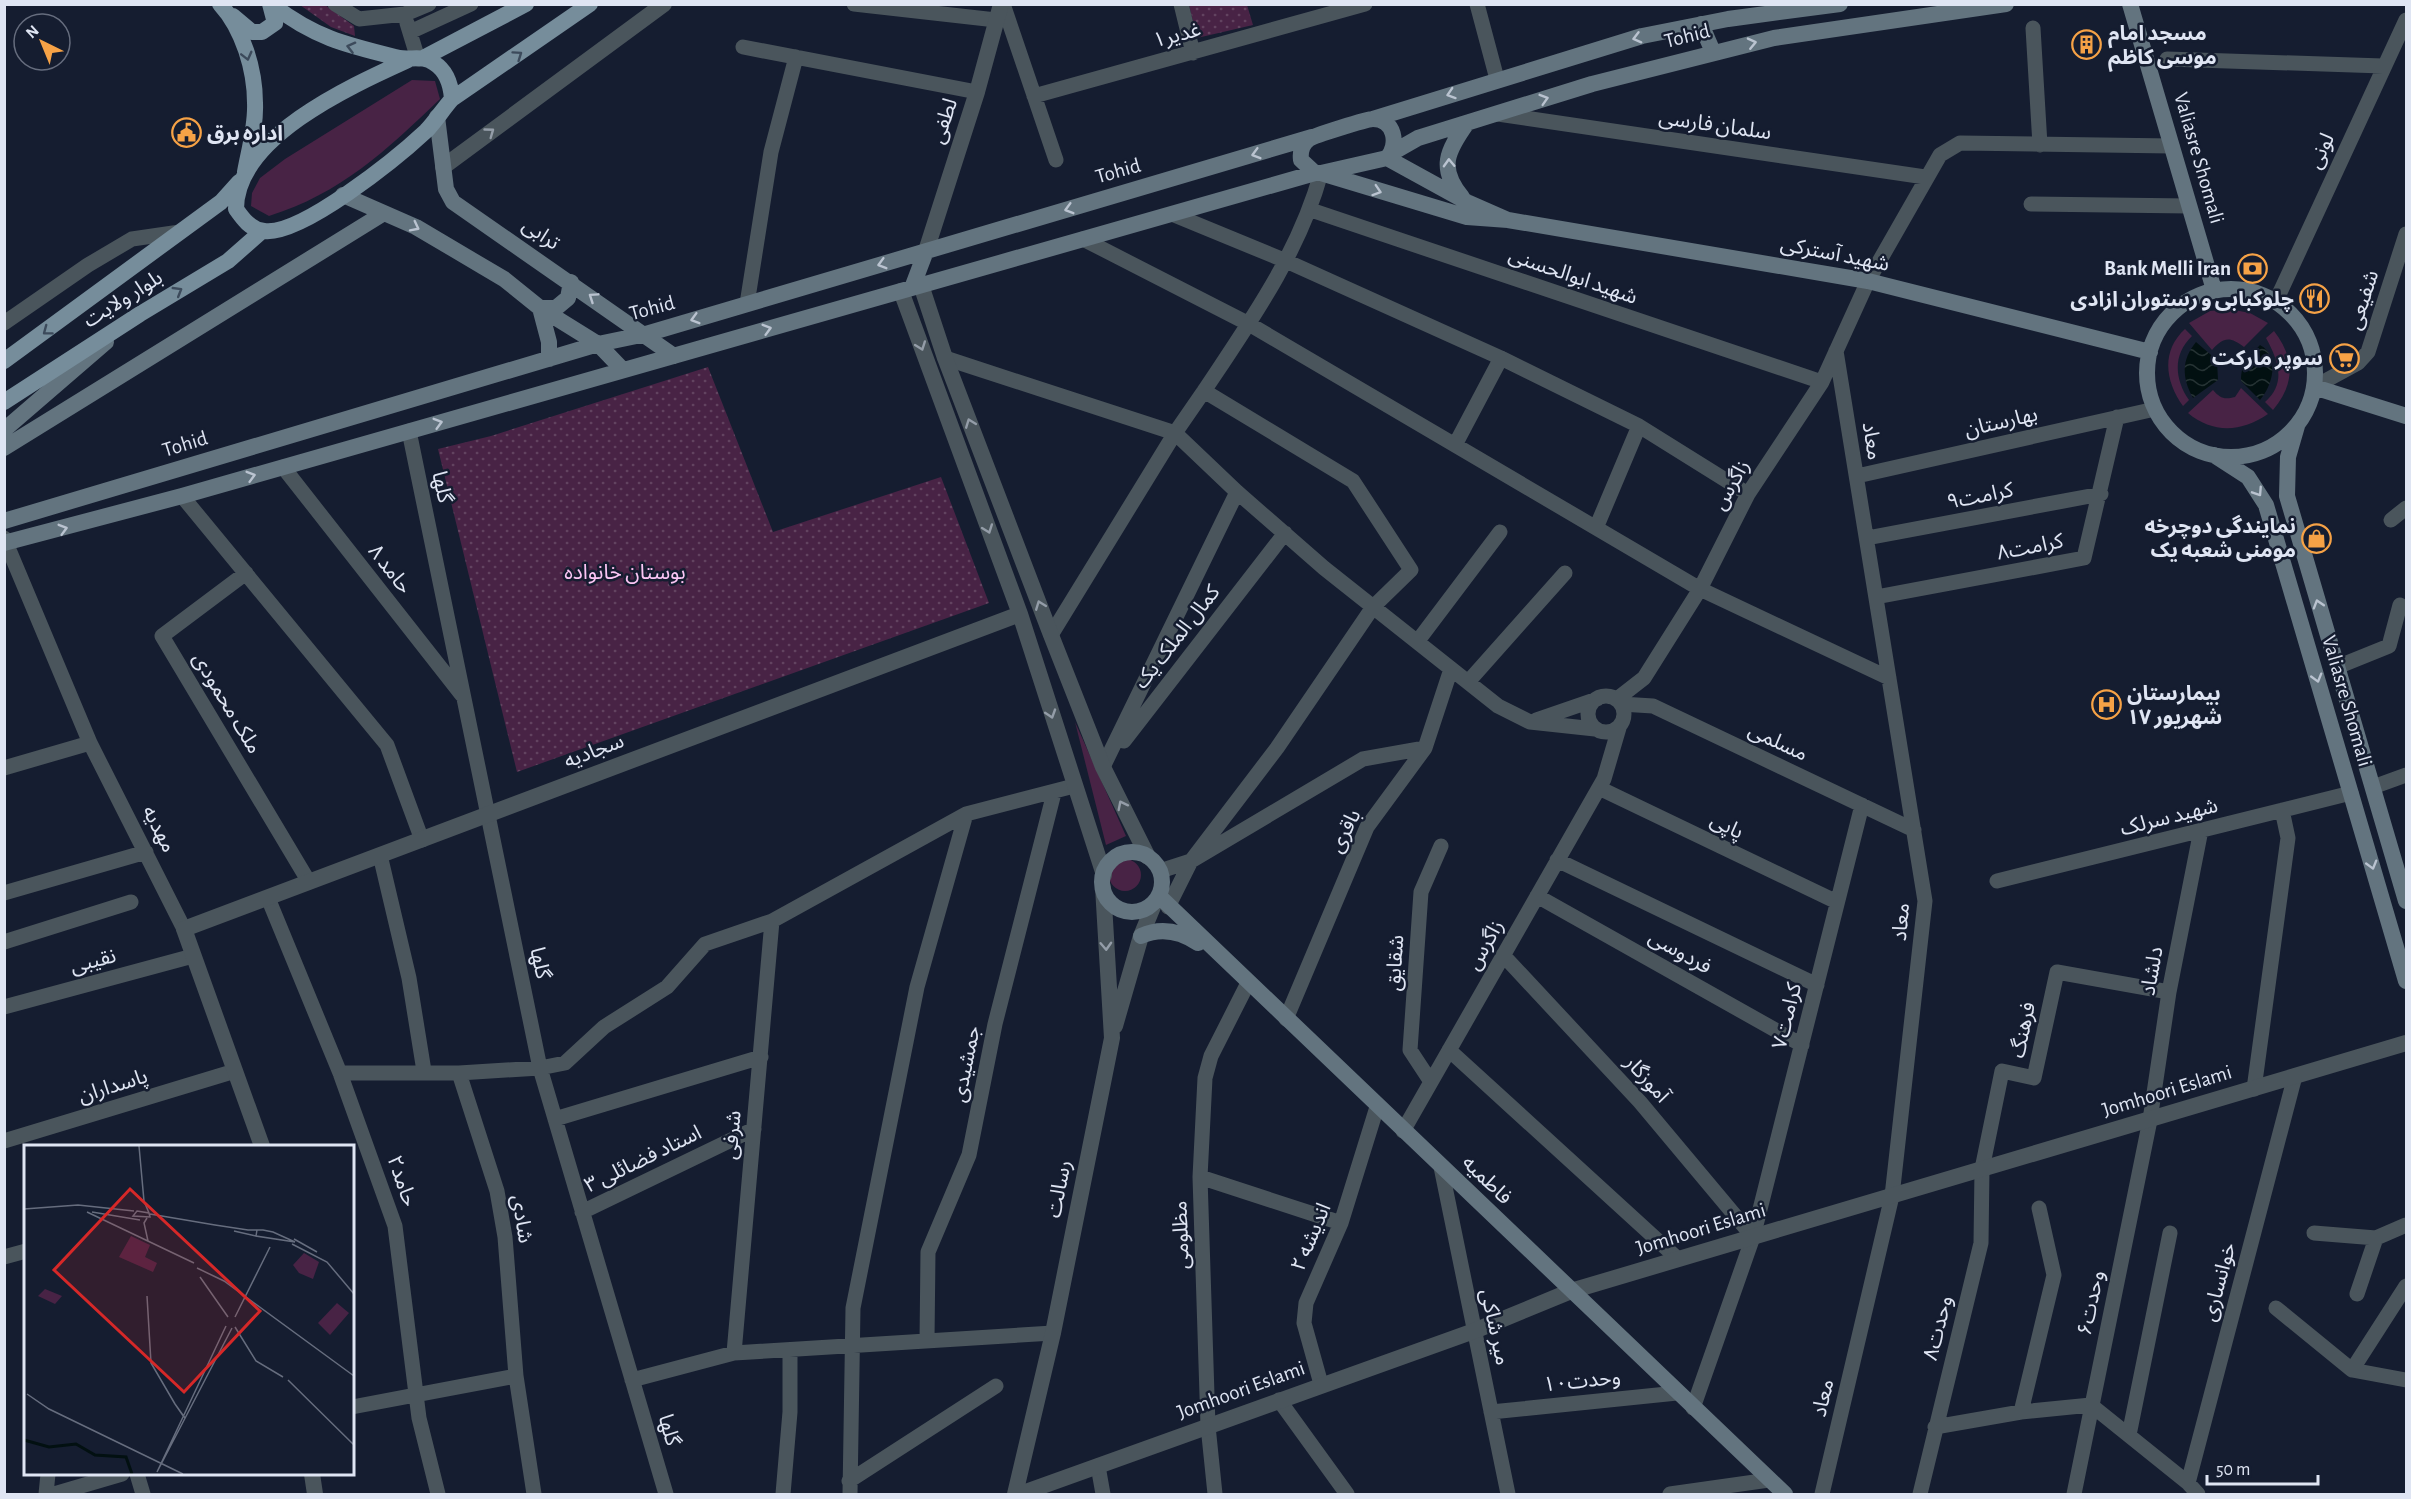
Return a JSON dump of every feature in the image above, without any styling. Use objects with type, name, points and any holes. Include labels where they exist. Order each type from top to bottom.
[{"type":"main road","points":[[223,7],[252,32],[262,32],[275,23],[271,4]]},
{"type":"main road","points":[[271,4],[309,31],[345,46],[435,63],[451,84],[452,99]]},
{"type":"main road","points":[[416,59],[526,4]]},
{"type":"main road","points":[[223,7],[243,43],[255,104],[243,178],[236,195],[236,209],[252,227],[262,231],[292,227],[343,195],[391,161],[428,129],[452,99],[590,4]]},
{"type":"main road","name":"Tohid","points":[[4,521],[598,344],[646,333],[747,304],[1373,119],[1642,36],[1776,9],[1840,4]]},
{"type":"main road","name":"Tohid","points":[[1318,173],[1388,156],[1418,138],[1713,52],[1774,38],[2006,4]]},
{"type":"main road","name":"Valiasre Shomali","points":[[2130,4],[2214,290]]},
{"type":"main road","points":[[1701,24],[1713,52]]},
{"type":"main road","name":"بلوار ولایت","points":[[4,361],[221,202],[267,147],[304,116],[347,88],[416,59]]},
{"type":"main road","name":"ترابی","points":[[438,117],[446,189],[453,202],[646,333],[675,356]]},
{"type":"main road","points":[[1373,119],[1384,123],[1392,132],[1395,141],[1388,156],[1467,202],[1508,220]]},
{"type":"main road","points":[[1467,123],[1448,152],[1447,164],[1451,183],[1467,202]]},
{"type":"main road","points":[[1312,137],[1300,153],[1305,166],[1318,173],[1467,217],[1508,220]]},
{"type":"main road","points":[[5,542],[182,496],[1318,173]]},
{"type":"main road","points":[[343,195],[416,227],[504,279],[540,308],[598,344],[623,370]]},
{"type":"main road","points":[[4,448],[384,213]]},
{"type":"main road","name":"شهید آسترکی","points":[[1508,220],[1868,281],[2150,352]]},
{"type":"main road","name":"بلوار ولایت","points":[[4,402],[140,314],[228,261],[262,231]]},
{"type":"main road","points":[[911,288],[926,251]]},
{"type":"main road","points":[[540,308],[556,308],[568,298],[571,282]]},
{"type":"main road","points":[[2235,288],[2256,292],[2276,301],[2295,317],[2308,338],[2315,362],[2314,387],[2308,407],[2297,425],[2283,440],[2265,450],[2240,457],[2214,455],[2183,441],[2169,430],[2155,409],[2148,381],[2150,352],[2159,330],[2173,312],[2192,298],[2214,290],[2235,288]]},
{"type":"main road","points":[[540,308],[549,342],[549,359]]},
{"type":"main road","points":[[4,430],[140,314]]},
{"type":"main road","points":[[2314,387],[2406,416]]},
{"type":"main road","name":"Valiasre Shomali","points":[[2297,425],[2288,458],[2287,496],[2406,902]]},
{"type":"main road","name":"Valiasre Shomali","points":[[2214,455],[2248,477],[2266,505],[2406,981]]},
{"type":"main road","points":[[1131,852],[1149,857],[1160,871],[1162,880],[1160,901],[1141,910],[1124,911],[1110,902],[1103,881],[1107,866],[1121,854],[1131,852]]},
{"type":"main road","name":"فاطمیه","points":[[1160,901],[1785,1494]]},
{"type":"main road","points":[[1141,936],[1151,932],[1187,935],[1222,958]]},
{"type":"street","points":[[335,4],[359,19],[405,14],[429,4]]},
{"type":"street","points":[[410,32],[471,4]]},
{"type":"street","points":[[443,167],[664,4]]},
{"type":"street","points":[[854,4],[1000,10],[1056,160]]},
{"type":"street","points":[[1181,4],[1193,53]]},
{"type":"street","name":"غدیر۱","points":[[1034,96],[1365,4]]},
{"type":"street","points":[[1477,4],[1497,79]]},
{"type":"street","name":"لطفی","points":[[926,251],[1000,10]]},
{"type":"street","points":[[405,14],[416,59]]},
{"type":"street","name":"لونی","points":[[2276,301],[2406,20]]},
{"type":"street","points":[[2033,28],[2040,145]]},
{"type":"street","points":[[743,46],[976,92]]},
{"type":"street","points":[[747,304],[771,152],[795,57]]},
{"type":"street","points":[[2167,59],[2383,66]]},
{"type":"street","name":"سلمان فارسی","points":[[1498,114],[1925,177]]},
{"type":"street","name":"زاگرس","points":[[1619,702],[1644,678],[1700,589],[1748,494],[1822,382],[1868,281],[1925,177],[1940,155],[1960,143],[2172,146]]},
{"type":"street","points":[[1051,635],[1175,433],[1249,324],[1286,261],[1311,210],[1318,173]]},
{"type":"street","points":[[2031,204],[2189,206]]},
{"type":"street","name":"شهید ابوالحسنی","points":[[1311,210],[1822,382]]},
{"type":"street","points":[[1172,214],[1286,261],[1501,358],[1639,426],[1748,494]]},
{"type":"street","points":[[4,323],[88,265],[132,240],[180,232]]},
{"type":"street","name":"شفیعی","points":[[2314,387],[2358,363],[2368,352],[2406,234]]},
{"type":"street","points":[[1083,239],[1249,324],[1700,589],[1889,678]]},
{"type":"street","points":[[911,288],[945,358],[1103,767],[1149,857]]},
{"type":"street","name":"رسالت","points":[[911,288],[1020,614],[1103,881],[1112,1038],[1053,1333],[1015,1494]]},
{"type":"street","name":"معاد","points":[[1822,1494],[1892,1196],[1925,901],[1836,351]]},
{"type":"street","points":[[945,358],[1175,433],[1285,533],[1373,607],[1498,706],[1530,722],[1611,732],[1619,728],[1624,718],[1619,702],[1606,696],[1530,722]]},
{"type":"street","points":[[1455,445],[1501,358]]},
{"type":"street","points":[[1112,1038],[1141,936],[1160,901],[1277,748],[1373,607],[1411,570],[1353,481],[1204,391]]},
{"type":"street","name":"بهارستان","points":[[1857,476],[2155,409]]},
{"type":"street","name":"کرامت۸","points":[[1876,597],[2084,558],[2101,494],[2117,417]]},
{"type":"street","points":[[1596,528],[1639,426]]},
{"type":"street","name":"گلها","points":[[409,431],[540,1068],[666,1494]]},
{"type":"street","name":"حامد ۸","points":[[284,467],[464,698]]},
{"type":"street","points":[[1103,767],[1238,492]]},
{"type":"street","name":"کرامت۹","points":[[1867,538],[2101,494]]},
{"type":"street","points":[[182,496],[387,745],[422,840]]},
{"type":"street","points":[[2391,520],[2406,508]]},
{"type":"street","points":[[1417,642],[1500,532]]},
{"type":"street","name":"کمال الملک یک","points":[[1103,767],[1285,533]]},
{"type":"street","name":"مهدیه","points":[[5,542],[90,743],[184,929],[262,1145]]},
{"type":"street","name":"ملک محمودی","points":[[246,573],[162,636],[309,882]]},
{"type":"street","points":[[1468,682],[1565,573]]},
{"type":"street","points":[[2337,667],[2389,646],[2400,605]]},
{"type":"street","name":"سجادیه","points":[[184,929],[1020,614]]},
{"type":"street","name":"باقری","points":[[1286,1019],[1367,827],[1425,747],[1451,669]]},
{"type":"street","points":[[1596,699],[1588,713],[1598,730],[1601,783]]},
{"type":"street","name":"مسلمی","points":[[1619,702],[1653,706],[1914,830]]},
{"type":"street","name":"زاگرس","points":[[1403,1131],[1601,783],[1619,728]]},
{"type":"street","points":[[4,768],[90,743]]},
{"type":"street","points":[[1160,871],[1191,861],[1362,759],[1425,747]]},
{"type":"street","points":[[2373,787],[2406,775]]},
{"type":"street","name":"پاپی","points":[[1601,783],[1837,902]]},
{"type":"street","points":[[340,1073],[424,1071],[459,1073],[540,1068],[565,1063],[604,1027],[667,987],[705,944],[772,921],[966,814],[1074,786]]},
{"type":"street","name":"جمشیدی","points":[[927,1341],[928,1252],[969,1155],[995,1024],[1054,793]]},
{"type":"street","name":"شهید سرلک","points":[[1997,881],[2351,793]]},
{"type":"street","name":"کرامت۷","points":[[1694,1408],[1753,1237],[1862,805]]},
{"type":"street","points":[[2254,1089],[2288,838],[2282,810]]},
{"type":"street","points":[[850,1488],[853,1308],[916,987],[966,814]]},
{"type":"street","name":"دلشاد","points":[[2150,1119],[2169,992],[2200,830]]},
{"type":"street","name":"شقایق","points":[[1431,1082],[1410,1050],[1421,892],[1441,846]]},
{"type":"street","points":[[4,893],[146,852]]},
{"type":"street","points":[[380,855],[409,978],[424,1071]]},
{"type":"street","points":[[1557,860],[1817,985]]},
{"type":"street","name":"فردوسی","points":[[1537,896],[1802,1045]]},
{"type":"street","name":"حامد۲","points":[[268,898],[340,1073],[395,1226],[419,1418],[438,1494]]},
{"type":"street","points":[[4,942],[131,902]]},
{"type":"street","name":"شرفی","points":[[734,1353],[772,921]]},
{"type":"street","name":"آموزگار","points":[[1503,955],[1640,1101],[1753,1237]]},
{"type":"street","name":"نقیبی","points":[[4,1007],[193,956]]},
{"type":"street","name":"فرهنگ","points":[[1982,1169],[2002,1071],[2034,1078],[2057,972],[2169,992]]},
{"type":"street","name":"مظلومی","points":[[1215,1494],[1208,1426],[1200,1177],[1205,1078],[1211,1056],[1248,983]]},
{"type":"street","name":"Jomhoori Eslami","points":[[1020,1494],[1321,1384],[1474,1331],[1571,1291],[2406,1043]]},
{"type":"street","points":[[1449,1050],[1678,1259]]},
{"type":"street","points":[[555,1119],[760,1057]]},
{"type":"street","name":"پاسداران","points":[[4,1141],[235,1071]]},
{"type":"street","name":"شادی","points":[[459,1073],[497,1191],[505,1237],[516,1376],[534,1494]]},
{"type":"street","name":"خوانساری","points":[[2193,1489],[2295,1076]]},
{"type":"street","name":"اندیشه ۲","points":[[1321,1384],[1304,1323],[1306,1303],[1341,1223],[1377,1107]]},
{"type":"street","name":"وحدت۶","points":[[2074,1494],[2150,1119]]},
{"type":"street","name":"استاد فضائلی ۳","points":[[582,1212],[754,1129]]},
{"type":"street","points":[[38,1131],[43,1145]]},
{"type":"street","name":"میر شاکی","points":[[1441,1167],[1508,1494]]},
{"type":"street","name":"وحدت۸","points":[[1920,1494],[1981,1243],[1982,1169]]},
{"type":"street","points":[[1200,1177],[1341,1223]]},
{"type":"street","points":[[2021,1412],[2054,1275],[2039,1208]]},
{"type":"street","points":[[2314,1233],[2376,1238],[2406,1225]]},
{"type":"street","points":[[2129,1435],[2170,1233]]},
{"type":"street","points":[[2357,1294],[2376,1238]]},
{"type":"street","points":[[4,1257],[24,1252]]},
{"type":"street","points":[[2352,1370],[2406,1286]]},
{"type":"street","points":[[2276,1308],[2352,1370],[2406,1380]]},
{"type":"street","points":[[632,1380],[734,1353],[1053,1333]]},
{"type":"street","points":[[783,1494],[790,1412],[790,1350]]},
{"type":"street","points":[[354,1407],[516,1376]]},
{"type":"street","points":[[850,1488],[996,1386]]},
{"type":"street","name":"وحدت۱۰","points":[[1491,1412],[1677,1393]]},
{"type":"street","points":[[1279,1400],[1347,1494]]},
{"type":"street","points":[[1935,1427],[2021,1412],[2091,1404],[2193,1489]]},
{"type":"street","points":[[1098,1466],[1103,1494]]},
{"type":"street","points":[[46,1494],[48,1475]]},
{"type":"street","points":[[54,1494],[116,1475]]},
{"type":"street","points":[[138,1475],[143,1494]]},
{"type":"street","points":[[312,1475],[315,1494]]},
{"type":"street","points":[[1670,1494],[1769,1480]]},
{"type":"green space","points":[[300,5],[325,5],[354,26],[355,36],[331,27]]},
{"type":"green space","points":[[1189,5],[1247,5],[1253,25],[1197,38]]},
{"type":"green space","points":[[412,80],[435,81],[440,99],[381,153],[340,183],[295,207],[269,216],[251,206],[252,193],[260,178],[285,159]]},
{"type":"green space","points":[[2229,309],[2250,313],[2268,323],[2244,347],[2235,341],[2223,340],[2212,350],[2189,323],[2210,311]]},
{"type":"green space","points":[[2185,329],[2192,336],[2181,351],[2179,359],[2179,376],[2189,400],[2183,406],[2172,387],[2168,366],[2172,347]]},
{"type":"green space","points":[[2274,331],[2286,351],[2290,371],[2289,381],[2273,410],[2265,402],[2272,395],[2278,379],[2277,363],[2266,338]]},
{"type":"green space","name":"بوستان خانواده","points":[[708,367],[773,532],[941,477],[989,603],[517,772],[438,449],[491,436]]},
{"type":"green space","points":[[2241,388],[2268,414],[2248,424],[2228,428],[2207,425],[2188,413],[2213,390],[2220,397],[2228,398],[2235,397]]},
{"type":"green space","points":[[1075,722],[1126,836],[1106,845]]},
{"type":"green space","points":[[1125,859],[1136,864],[1141,875],[1136,886],[1125,891],[1114,886],[1109,875],[1114,864]]},
{"type":"water","points":[[2196,342],[2217,360],[2218,380],[2193,398],[2185,376],[2185,369],[2188,356]]},
{"type":"water","points":[[2260,345],[2271,356],[2272,372],[2268,387],[2260,400],[2241,381],[2242,369],[2246,361]]},
{"type":"place","name":"مسجد امام موسی کاظم","points":[[2087,45]]},
{"type":"place","name":"اداره برق","points":[[186,133]]},
{"type":"place","name":"Bank Melli Iran","points":[[2252,268]]},
{"type":"place","name":"چلوکبابی و رستوران ازادی","points":[[2315,299]]},
{"type":"place","name":"سوپر مارکت","points":[[2344,358]]},
{"type":"place","name":"نمایندگی دوچرخه مومنی شعبه یک","points":[[2317,538]]},
{"type":"place","name":"بیمارستان ۱۷ شهریور","points":[[2106,705]]}]
